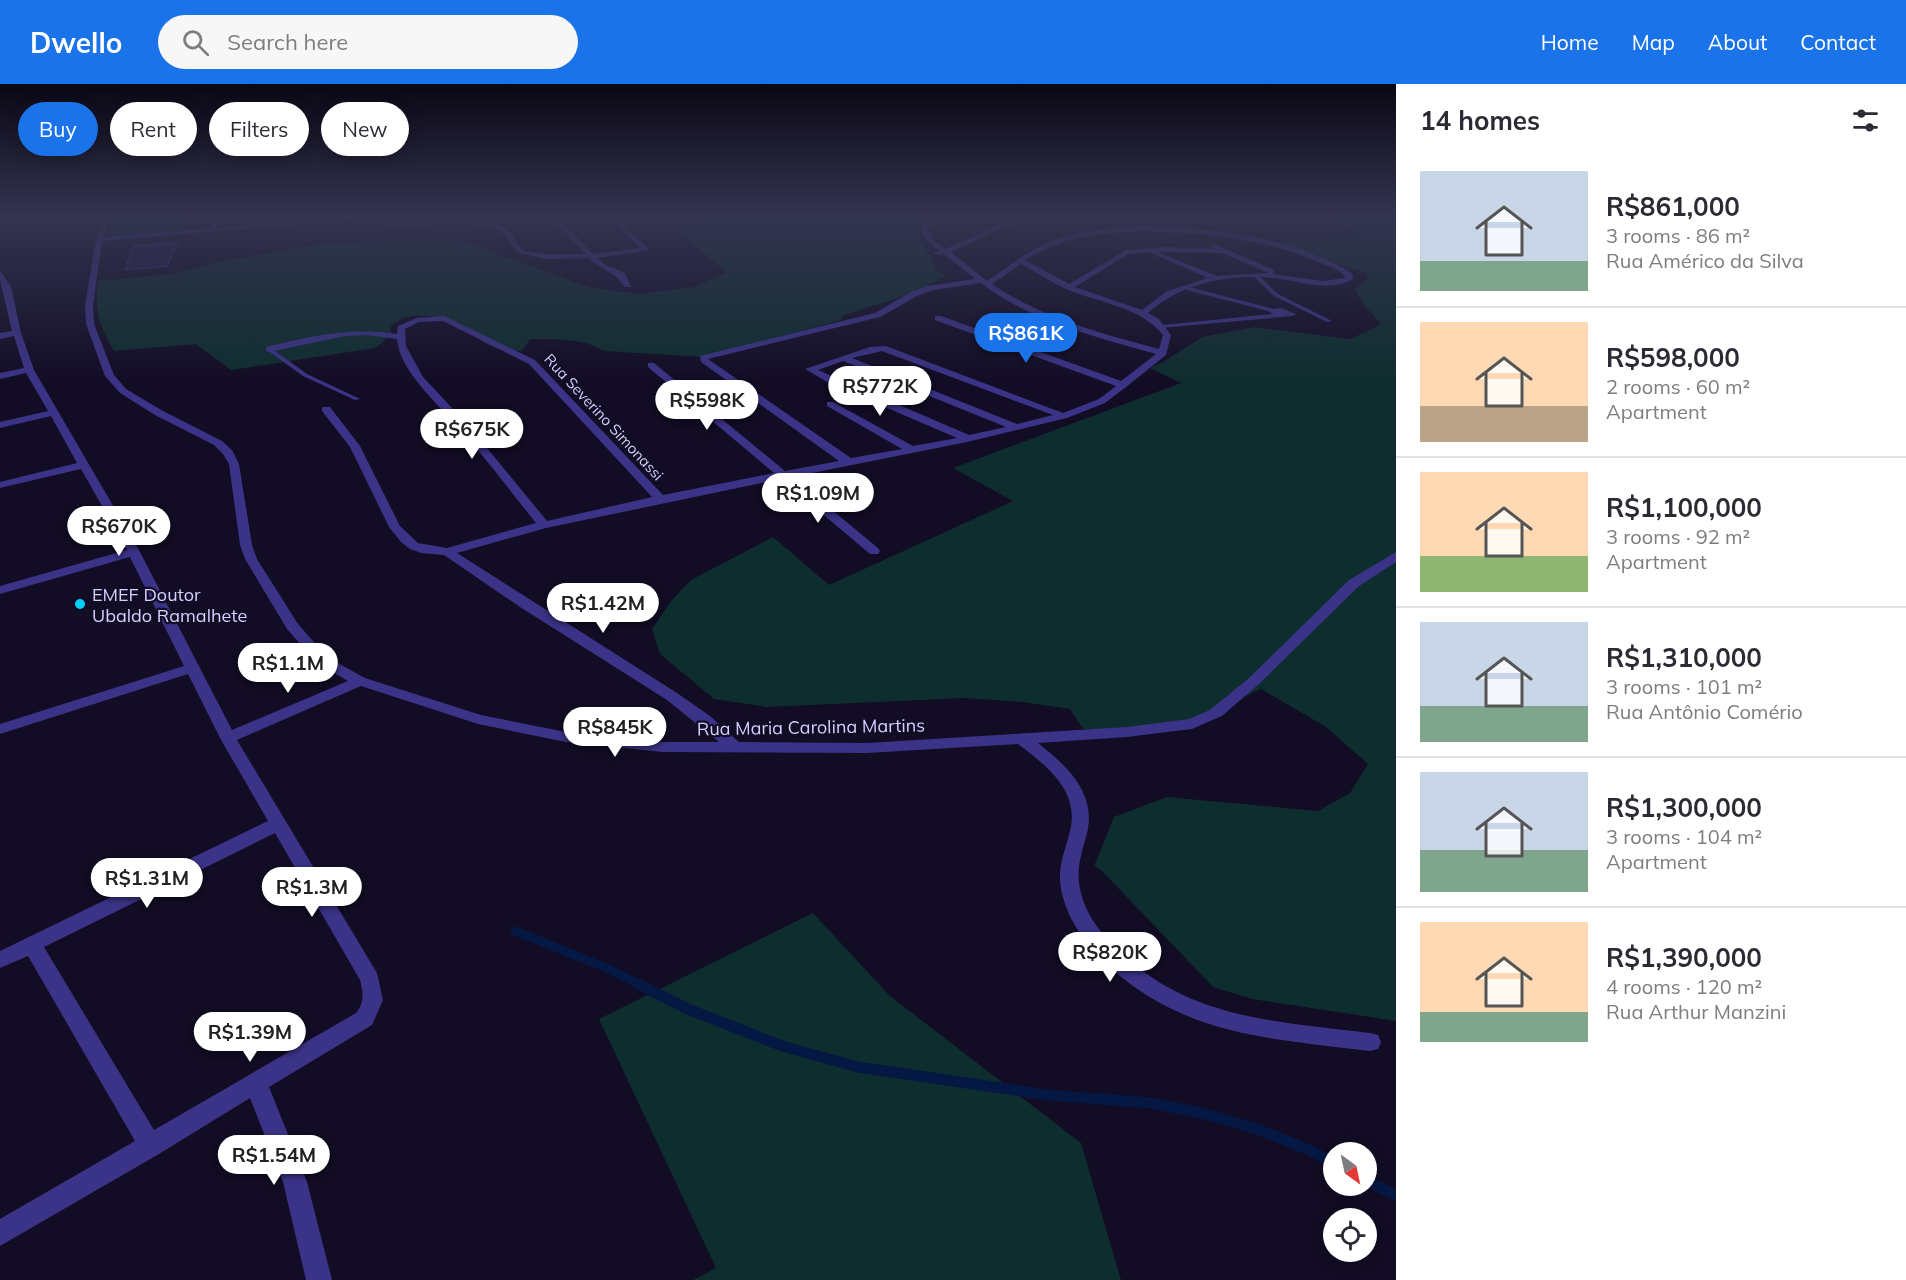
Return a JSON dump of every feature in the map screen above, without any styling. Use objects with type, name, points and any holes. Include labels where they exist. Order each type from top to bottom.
[{"type":"street","points":[[0,273],[10,316],[29,370],[134,552],[228,738],[370,979],[375,999],[373,1008],[364,1019],[0,1233]]},
{"type":"street","name":"Rua Maria Carolina Martins","points":[[93,273],[88,305],[90,324],[110,376],[123,390],[159,413],[218,443],[228,452],[234,464],[246,545],[256,570],[310,650],[322,660],[360,681],[478,719],[566,736],[663,747],[867,748],[1165,728],[1192,724],[1216,713],[1254,681],[1354,583],[1396,556]]},
{"type":"street","points":[[617,273],[622,275],[628,285]]},
{"type":"street","points":[[961,273],[988,295],[1031,316],[1153,362]]},
{"type":"street","points":[[972,273],[1005,297],[1059,320],[1163,353]]},
{"type":"street","points":[[847,461],[704,360],[704,356],[877,315],[891,310],[920,292],[949,283],[970,281],[985,283],[1004,273]]},
{"type":"street","points":[[326,409],[355,446],[395,527],[405,539],[425,550],[447,552],[544,525],[660,499],[967,439],[1063,416],[1095,405],[1163,353],[1167,335],[1162,327],[1143,313],[1069,287],[1041,273]]},
{"type":"street","points":[[1069,287],[1091,273]]},
{"type":"street","points":[[1203,273],[1215,278]]},
{"type":"street","points":[[1275,273],[1285,277]]},
{"type":"street","points":[[1143,313],[1169,293],[1215,278],[1255,275],[1323,282],[1345,280],[1349,276],[1345,273]]},
{"type":"street","name":"Rua Severino Simonassi","points":[[401,337],[401,328],[404,325],[426,318],[439,317],[453,320],[503,349],[532,362],[660,499]]},
{"type":"street","points":[[938,318],[1123,385]]},
{"type":"street","points":[[269,349],[345,333],[368,332],[401,337],[402,346],[418,378],[464,427],[544,525]]},
{"type":"street","points":[[0,336],[17,333]]},
{"type":"street","points":[[967,439],[832,381],[810,369],[880,348],[1063,416]]},
{"type":"street","points":[[843,358],[1016,427]]},
{"type":"street","points":[[651,365],[874,551]]},
{"type":"street","points":[[0,376],[29,370]]},
{"type":"street","points":[[830,404],[910,449]]},
{"type":"street","points":[[0,425],[53,413]]},
{"type":"street","points":[[0,485],[85,465]]},
{"type":"street","points":[[0,590],[134,552]]},
{"type":"street","points":[[447,552],[519,601],[677,700],[719,731],[734,747]]},
{"type":"street","points":[[0,729],[193,668]]},
{"type":"street","points":[[228,738],[360,681]]},
{"type":"street","points":[[1021,738],[1056,766],[1072,785],[1078,797],[1082,813],[1069,863],[1069,881],[1075,907],[1092,936],[1118,965],[1152,992],[1193,1012],[1241,1024],[1370,1042]]},
{"type":"street","points":[[2,954],[32,945],[277,824]]},
{"type":"street","points":[[32,945],[151,1146]]},
{"type":"street","points":[[256,1083],[295,1182],[319,1280]]},
{"type":"lane","points":[[1255,275],[1276,296],[1329,321]]},
{"type":"lane","points":[[1185,288],[1274,312]]},
{"type":"lane","points":[[1162,327],[1274,312],[1305,311]]},
{"type":"lane","points":[[269,349],[305,375],[357,399]]},
{"type":"green space","points":[[178,273],[550,273],[589,287],[639,294],[694,287],[725,273],[941,273],[945,275],[921,289],[842,316],[841,320],[704,357],[604,351],[577,341],[530,339],[522,351],[501,350],[490,346],[451,321],[413,316],[396,322],[390,328],[392,334],[375,348],[231,370],[196,344],[114,351],[101,325],[97,309],[98,281]]},
{"type":"green space","points":[[1364,273],[1396,273],[1396,300],[1393,301],[1396,303],[1396,1021],[1252,999],[1213,987],[1100,869],[1094,866],[1114,817],[1167,797],[1318,811],[1350,793],[1368,764],[1326,727],[1261,689],[1177,729],[1083,729],[1070,709],[1022,702],[965,698],[767,707],[714,699],[660,654],[652,629],[671,601],[691,580],[773,537],[829,585],[1013,501],[953,468],[1181,383],[1150,368],[1202,337],[1255,327],[1351,339],[1381,324],[1364,305],[1355,289],[1367,280],[1367,274]]},
{"type":"green space","points":[[813,913],[890,996],[1081,1143],[1121,1280],[693,1280],[716,1268],[599,1019]]},
{"type":"waterway","points":[[515,931],[609,969],[641,985]]},
{"type":"waterway","points":[[638,984],[688,1009],[782,1046],[858,1067],[1048,1095],[1151,1103],[1201,1113],[1260,1130],[1323,1158]]},
{"type":"waterway","points":[[1377,1186],[1396,1195]]},
{"type":"place","name":"EMEF Doutor Ubaldo Ramalhete","points":[[80,604]]}]
